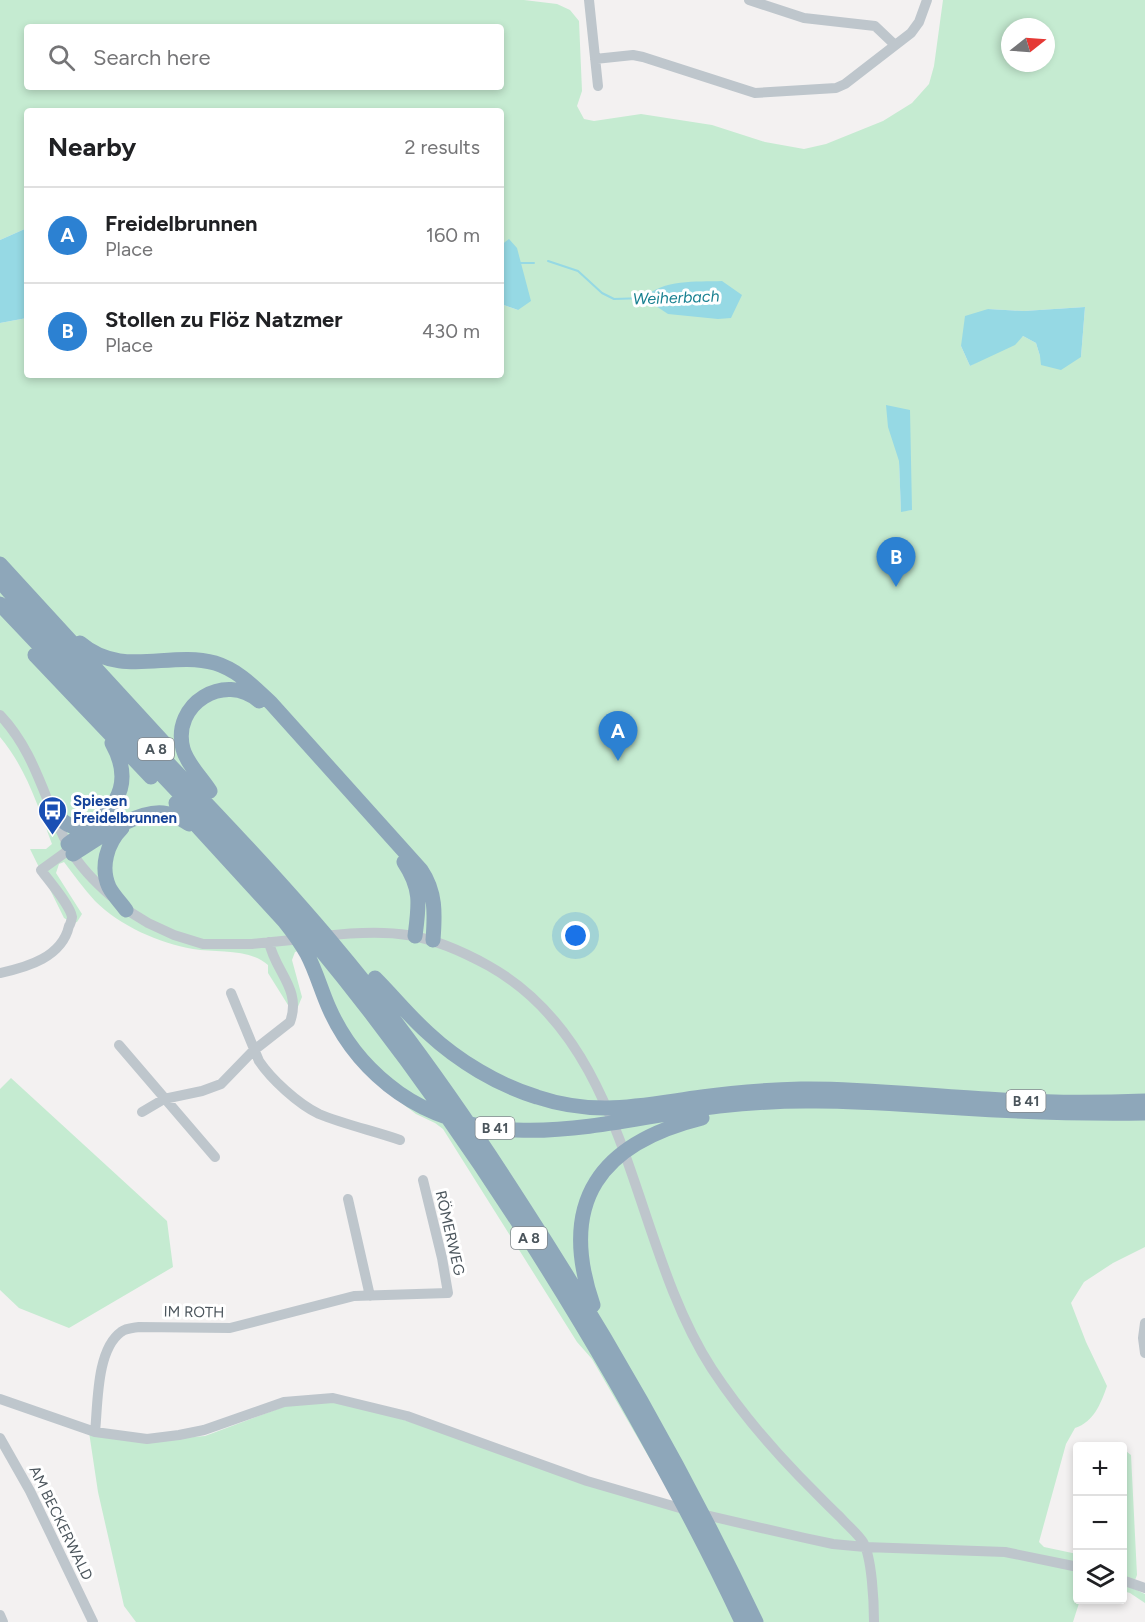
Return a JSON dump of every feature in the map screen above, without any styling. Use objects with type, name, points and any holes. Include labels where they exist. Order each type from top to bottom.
[{"type":"highway","points":[[0,564],[210,791]]},
{"type":"highway","name":"A 8","points":[[0,581],[87,677],[267,867],[407,1058],[473,1153],[540,1255],[676,1478]]},
{"type":"highway","points":[[0,605],[22,641],[219,850]]},
{"type":"highway","name":"A 8","points":[[0,605],[304,919]]},
{"type":"highway","points":[[50,619],[83,646],[109,659],[135,663],[202,660],[228,668],[254,687],[421,870],[434,899],[433,940]]},
{"type":"highway","points":[[415,936],[418,896],[416,884],[404,862],[267,708],[246,693],[228,689],[199,699],[182,725],[183,750],[189,761],[326,950],[375,978],[416,1036],[445,1088]]},
{"type":"highway","points":[[70,849],[113,807],[122,786],[120,760],[107,732]]},
{"type":"highway","points":[[54,813],[60,820],[75,828],[90,827]]},
{"type":"highway","points":[[70,849],[128,822],[152,814],[163,813],[175,816],[188,823],[304,919]]},
{"type":"highway","points":[[126,910],[110,889],[105,867],[106,856],[115,835],[128,822]]},
{"type":"highway","name":"A 8","points":[[326,950],[445,1088],[564,1269],[606,1340],[707,1538],[756,1622]]},
{"type":"highway","name":"B 41","points":[[326,950],[328,1007],[340,1030],[363,1061],[377,1076],[399,1093],[431,1111],[466,1124],[509,1130],[562,1130],[719,1106],[766,1102],[835,1101],[1084,1114],[1145,1113]]},
{"type":"highway","name":"B 41","points":[[375,978],[428,1034],[452,1053],[509,1086],[561,1104],[603,1109],[622,1108],[740,1092],[803,1089],[861,1090],[1084,1103],[1145,1101]]},
{"type":"highway","points":[[606,1340],[603,1324],[588,1291],[580,1252],[581,1226],[586,1204],[603,1171],[616,1157],[634,1144],[665,1129],[766,1102]]},
{"type":"highway","name":"A 8","points":[[707,1538],[742,1622]]},
{"type":"street","points":[[589,0],[598,86]]},
{"type":"street","points":[[749,0],[804,18],[875,26],[895,45]]},
{"type":"street","points":[[595,59],[633,55],[643,57],[755,93],[836,88],[845,84],[911,33],[919,22],[927,0]]},
{"type":"street","points":[[0,715],[32,760],[70,849],[88,873],[126,910],[148,923],[174,935],[203,944],[236,945],[369,931],[415,936],[459,949],[519,986],[538,1003],[572,1044],[602,1097],[666,1275],[686,1320],[711,1367],[760,1435],[853,1530],[865,1547],[871,1578],[874,1622]]},
{"type":"street","points":[[0,973],[37,961],[55,952],[67,938],[72,917],[41,870],[70,849]]},
{"type":"street","points":[[142,1112],[164,1099],[202,1091],[221,1084],[253,1051],[290,1022],[294,1001],[291,990],[275,963],[269,942]]},
{"type":"street","points":[[231,993],[253,1051],[264,1069],[299,1101],[320,1114],[400,1140]]},
{"type":"street","points":[[119,1045],[214,1157]]},
{"type":"street","name":"RÖMERWEG","points":[[423,1180],[448,1293]]},
{"type":"street","points":[[348,1199],[370,1296]]},
{"type":"street","name":"IM ROTH","points":[[95,1432],[102,1365],[107,1351],[121,1331],[139,1327],[241,1326],[348,1298],[448,1293]]},
{"type":"street","points":[[1145,1323],[1143,1338],[1145,1353]]},
{"type":"street","points":[[0,1399],[95,1432],[147,1439],[178,1436],[204,1430],[284,1402],[333,1398],[406,1416],[563,1473],[639,1497],[805,1538],[865,1547],[988,1551],[1024,1555],[1073,1566]]},
{"type":"street","name":"AM BECKERWALD","points":[[0,1438],[30,1491],[93,1622]]},
{"type":"street","points":[[1127,1582],[1145,1588]]},
{"type":"street","points":[[0,1615],[3,1622]]},
{"type":"green space","points":[[0,0],[524,0],[557,4],[570,10],[579,21],[582,91],[577,106],[584,119],[594,121],[641,114],[712,125],[765,142],[804,149],[826,144],[883,121],[912,103],[929,84],[934,66],[943,0],[1145,0],[1145,1247],[1113,1263],[1084,1282],[1071,1303],[1107,1386],[1092,1417],[1075,1428],[1066,1444],[1039,1542],[1044,1547],[1073,1553],[1073,1604],[1079,1604],[1073,1622],[136,1622],[124,1606],[98,1492],[89,1432],[148,1441],[205,1436],[286,1406],[334,1400],[401,1419],[679,1509],[592,1359],[577,1342],[443,1129],[416,1114],[382,1088],[298,951],[295,952],[292,960],[302,997],[297,1009],[288,1005],[268,973],[268,965],[252,956],[180,946],[154,938],[128,926],[95,901],[64,862],[59,864],[56,873],[82,914],[77,922],[73,923],[64,918],[30,849],[46,849],[52,844],[24,774],[0,737],[0,323],[24,319],[24,378],[504,378],[504,305],[518,310],[520,273],[514,247],[509,240],[504,243],[504,108],[24,108],[24,229],[0,240]],"holes":[[[1085,307],[1081,357],[1040,356],[1036,343],[1023,336],[970,366],[961,346],[988,309],[1024,311]],[[899,461],[912,510],[901,511]]]},
{"type":"green space","points":[[11,1078],[167,1221],[173,1267],[69,1328],[19,1308],[0,1290],[0,1089]]},
{"type":"green space","points":[[1127,1452],[1131,1455],[1137,1575],[1132,1588],[1145,1594],[1145,1603],[1127,1592]]},
{"type":"water","points":[[24,229],[24,319],[0,323],[0,240]]},
{"type":"water","points":[[509,239],[517,248],[531,301],[518,310],[504,305],[504,243]]},
{"type":"water","points":[[722,281],[742,295],[731,318],[718,319],[668,314],[644,298],[661,287],[670,285]]},
{"type":"water","points":[[1085,307],[1081,357],[1061,370],[1041,365],[1036,343],[1023,336],[1015,345],[970,366],[961,346],[965,316],[988,309],[1024,311]]},
{"type":"water","points":[[886,405],[910,410],[912,510],[901,512],[899,461],[888,427]]},
{"type":"waterway","name":"Weiherbach","points":[[548,261],[578,271],[602,293],[614,299],[645,298]]},
{"type":"waterway","name":"Weiherbach","points":[[519,263],[534,263]]},
{"type":"place","name":"Stollen zu Flöz Natzmer","points":[[896,587]]},
{"type":"place","name":"Freidelbrunnen","points":[[618,761]]},
{"type":"place","name":"Spiesen Freidelbrunnen","points":[[52,836]]}]
